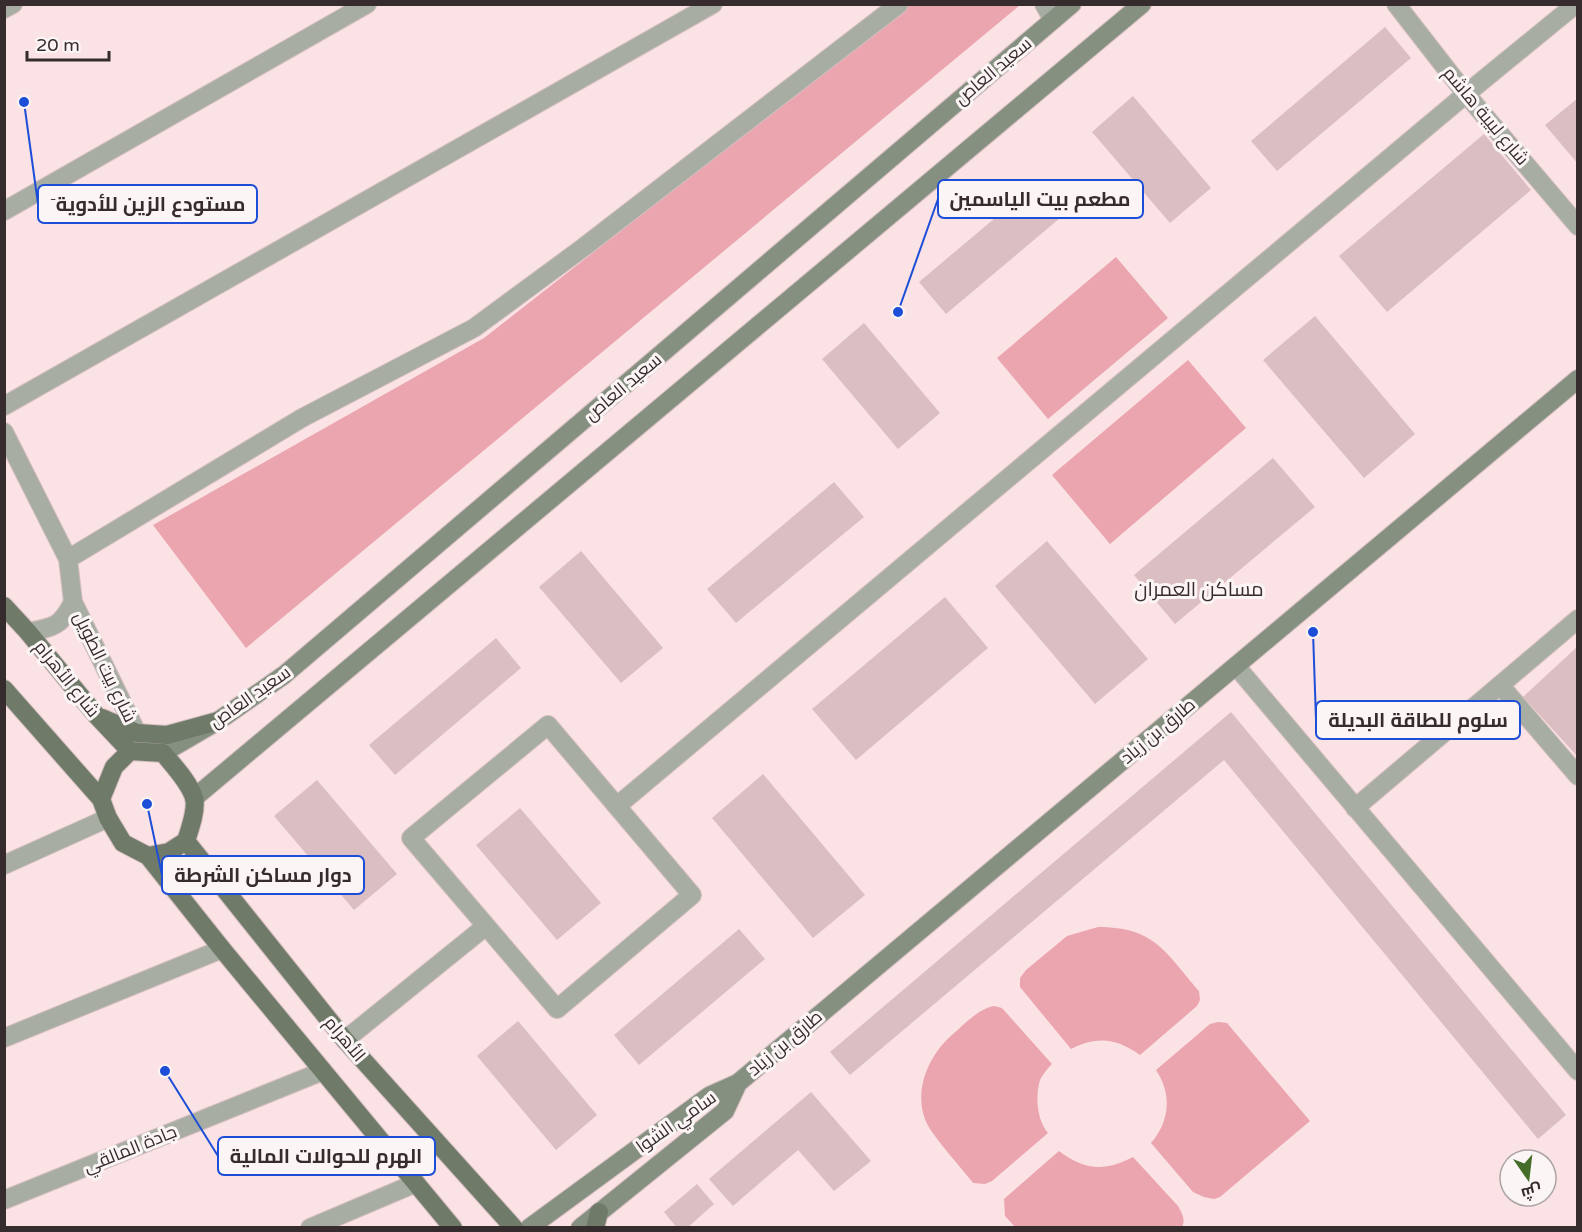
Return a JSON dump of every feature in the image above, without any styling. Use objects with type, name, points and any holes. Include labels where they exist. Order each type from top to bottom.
[{"type":"main road","name":"سعيد العاص","points":[[163,753],[218,721],[293,668],[1049,12],[1072,4]]},
{"type":"main road","points":[[194,798],[1142,4]]},
{"type":"main road","name":"طارق بن زياد","points":[[738,1083],[1578,380]]},
{"type":"main road","name":"شارع الأهرام","points":[[4,606],[130,752]]},
{"type":"main road","points":[[6,694],[101,799],[108,818],[123,843],[148,856],[169,852],[186,841],[192,821],[194,798],[181,774],[163,753],[130,752],[114,767],[101,799]]},
{"type":"main road","points":[[96,715],[138,733],[167,735],[218,721]]},
{"type":"main road","name":"الأهرام","points":[[186,841],[345,1040],[514,1227]]},
{"type":"main road","name":"الأهرام","points":[[148,856],[222,949],[453,1227]]},
{"type":"main road","name":"سامي الشوا","points":[[580,1227],[597,1220],[724,1111],[738,1083]]},
{"type":"main road","name":"سامي الشوا","points":[[529,1227],[709,1096],[738,1083]]},
{"type":"street","points":[[4,9],[13,4]]},
{"type":"street","points":[[4,211],[367,4]]},
{"type":"street","points":[[4,406],[713,4]]},
{"type":"street","points":[[4,432],[68,559],[302,418],[474,328],[584,247],[898,4]]},
{"type":"street","name":"شارع لبيبة هاشم","points":[[1396,4],[1466,94],[1578,226]]},
{"type":"street","points":[[617,806],[1576,4]]},
{"type":"street","name":"شارع بيت الطويل","points":[[68,559],[73,602],[138,733]]},
{"type":"street","points":[[28,632],[50,628],[64,619],[73,602]]},
{"type":"street","points":[[1355,808],[1578,619]]},
{"type":"street","points":[[1236,666],[1578,1071]]},
{"type":"street","points":[[1500,685],[1578,776]]},
{"type":"street","points":[[548,725],[692,895],[557,1009],[486,926],[411,838],[548,725]]},
{"type":"street","points":[[4,864],[108,818]]},
{"type":"street","points":[[345,1040],[486,926]]},
{"type":"street","points":[[4,1038],[222,949]]},
{"type":"street","name":"جادة المالقي","points":[[4,1200],[323,1071]]},
{"type":"street","points":[[310,1227],[416,1183]]},
{"type":"shaded area","points":[[909,5],[1020,5],[246,648],[153,525],[484,338]]},
{"type":"shaded area","points":[[1116,257],[1168,318],[1048,419],[997,358]]},
{"type":"shaded area","points":[[1188,360],[1246,428],[1110,544],[1052,475]]},
{"type":"shaded area","points":[[1098,927],[1117,928],[1146,937],[1167,954],[1199,991],[1200,1000],[1197,1006],[1140,1055],[1123,1045],[1106,1041],[1089,1042],[1071,1049],[1020,987],[1020,978],[1026,970],[1067,936]]},
{"type":"shaded area","points":[[994,1006],[1002,1008],[1052,1064],[1040,1080],[1038,1094],[1039,1115],[1048,1133],[992,1181],[985,1184],[973,1183],[930,1129],[924,1117],[922,1091],[929,1065],[944,1043],[972,1017]]},
{"type":"shaded area","points":[[1227,1023],[1310,1121],[1220,1197],[1214,1199],[1193,1192],[1151,1143],[1162,1126],[1167,1107],[1165,1088],[1156,1070],[1210,1024]]},
{"type":"shaded area","points":[[1059,1151],[1077,1162],[1095,1167],[1113,1165],[1133,1157],[1178,1206],[1184,1219],[1182,1227],[1015,1227],[1005,1216],[1004,1199]]},
{"type":"building","points":[[1385,27],[1411,58],[1277,171],[1251,141]]},
{"type":"building","points":[[1133,96],[1211,188],[1170,223],[1092,132]]},
{"type":"building","points":[[1578,98],[1578,164],[1545,125]]},
{"type":"building","points":[[1484,134],[1531,190],[1387,312],[1339,256]]},
{"type":"building","points":[[1039,181],[1066,213],[946,314],[919,282]]},
{"type":"building","points":[[1315,316],[1415,434],[1364,478],[1263,360]]},
{"type":"building","points":[[864,323],[940,413],[898,449],[822,359]]},
{"type":"building","points":[[1273,458],[1315,507],[1175,624],[1134,575]]},
{"type":"building","points":[[834,482],[864,517],[736,623],[707,589]]},
{"type":"building","points":[[1047,541],[1148,659],[1095,704],[995,586]]},
{"type":"building","points":[[581,551],[663,648],[621,683],[539,587]]},
{"type":"building","points":[[945,597],[988,648],[856,760],[812,709]]},
{"type":"building","points":[[496,638],[521,668],[395,775],[369,745]]},
{"type":"building","points":[[1578,646],[1578,757],[1523,697]]},
{"type":"building","points":[[1231,712],[1566,1115],[1538,1139],[1224,760],[850,1075],[830,1052]]},
{"type":"building","points":[[763,774],[865,895],[813,938],[712,818]]},
{"type":"building","points":[[317,780],[397,874],[354,910],[274,816]]},
{"type":"building","points":[[520,808],[601,903],[557,940],[476,845]]},
{"type":"building","points":[[739,929],[765,959],[639,1065],[614,1035]]},
{"type":"building","points":[[518,1021],[597,1115],[556,1150],[477,1056]]},
{"type":"building","points":[[811,1092],[871,1161],[834,1191],[798,1150],[733,1206],[709,1179]]},
{"type":"building","points":[[697,1184],[714,1204],[687,1228],[677,1228],[664,1212]]},
{"type":"place","name":"َ مستودع الزين للأدوية","points":[[24,102]]},
{"type":"place","name":"مطعم بيت الياسمين","points":[[898,312]]},
{"type":"place","name":"سلوم للطاقة البديلة","points":[[1313,632]]},
{"type":"place","name":"دوار مساكن الشرطة","points":[[147,804]]},
{"type":"place","name":"الهرم للحوالات المالية","points":[[165,1071]]},
{"type":"district","name":"مساكن العمران","points":[[1199,589]]}]
